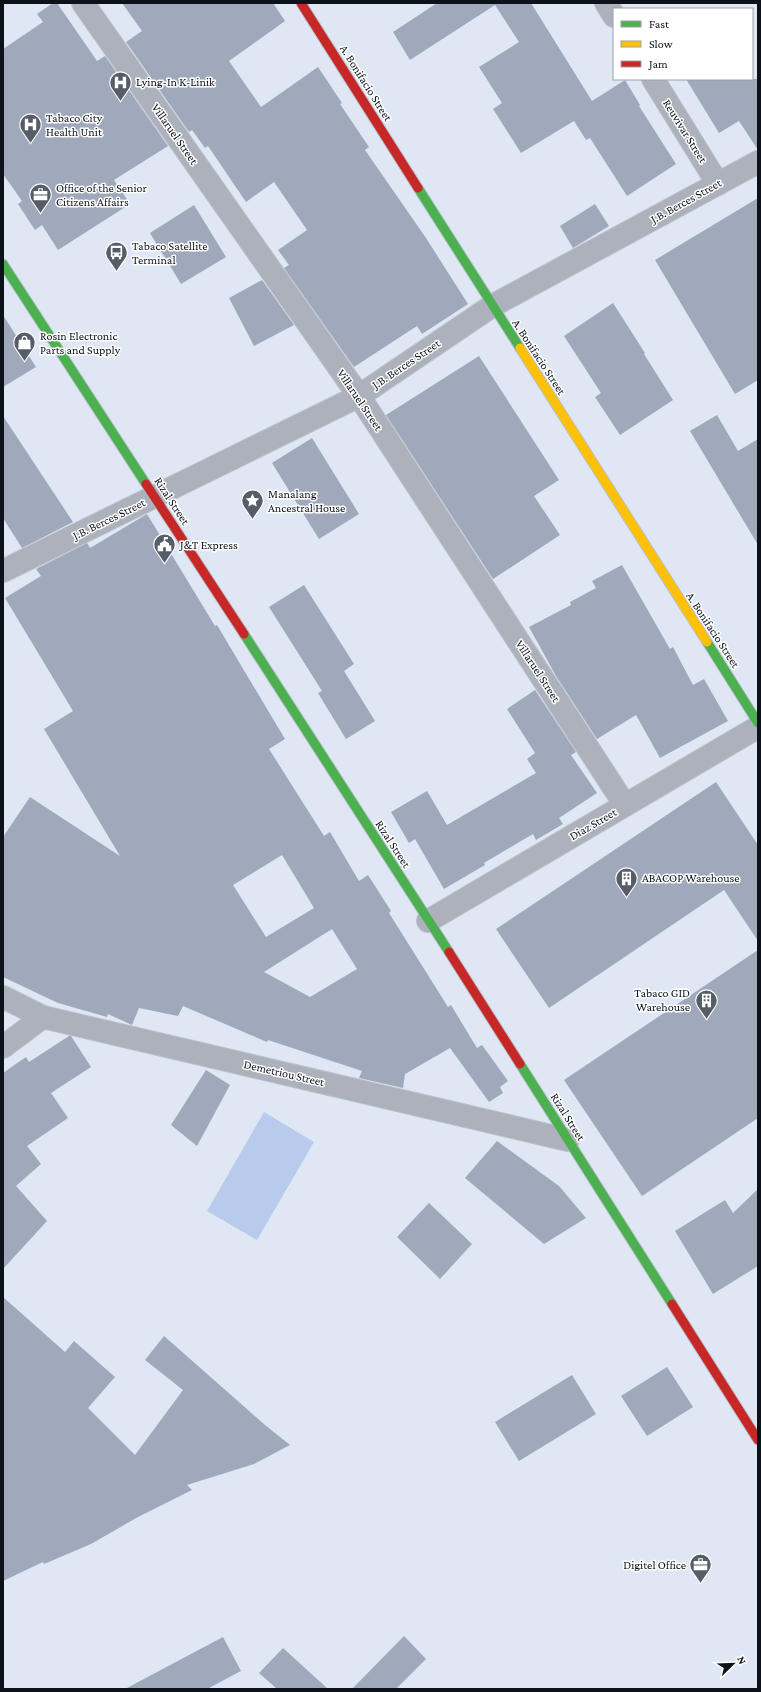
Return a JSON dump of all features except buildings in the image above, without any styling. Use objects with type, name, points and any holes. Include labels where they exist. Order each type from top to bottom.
[{"type":"main road","name":"A. Bonifacio Street","points":[[301,3],[758,723]]},
{"type":"main road","name":"Rizal Street","points":[[3,264],[155,496],[659,1280],[758,1440]]},
{"type":"street","name":"Villaruel Street","points":[[83,3],[359,396],[625,805]]},
{"type":"street","points":[[606,3],[613,14]]},
{"type":"street","name":"Reuvivar Street","points":[[654,80],[718,184]]},
{"type":"street","name":"J.B. Berces Street","points":[[3,572],[359,396],[492,306],[758,162]]},
{"type":"street","name":"Diaz Street","points":[[428,921],[758,727]]},
{"type":"street","name":"Demetriou Street","points":[[3,997],[43,1017],[568,1140]]},
{"type":"street","points":[[3,1047],[43,1017]]},
{"type":"shaded area","points":[[264,1112],[314,1142],[257,1240],[207,1211]]},
{"type":"traffic: fast","points":[[418,188],[520,348]]},
{"type":"traffic: fast","points":[[3,264],[146,484]]},
{"type":"traffic: fast","points":[[244,634],[449,952]]},
{"type":"traffic: fast","points":[[707,642],[758,723]]},
{"type":"traffic: fast","points":[[520,1064],[672,1304]]},
{"type":"traffic: slow","points":[[520,348],[707,642]]},
{"type":"traffic: jam","points":[[301,3],[418,188]]},
{"type":"traffic: jam","points":[[146,484],[244,634]]},
{"type":"traffic: jam","points":[[449,952],[520,1064]]},
{"type":"traffic: jam","points":[[672,1304],[758,1440]]},
{"type":"place","name":"Lying-In K-Linik","points":[[120,102]]},
{"type":"place","name":"Tabaco City Health Unit","points":[[31,144]]},
{"type":"place","name":"Office of the Senior Citizens Affairs","points":[[40,214]]},
{"type":"place","name":"Tabaco Satellite Terminal","points":[[116,272]]},
{"type":"place","name":"Rosin Electronic Parts and Supply","points":[[25,362]]},
{"type":"place","name":"Manalang Ancestral House","points":[[253,520]]},
{"type":"place","name":"J&T Express","points":[[164,564]]},
{"type":"place","name":"ABACOP Warehouse","points":[[627,898]]},
{"type":"place","name":"Tabaco GID Warehouse","points":[[706,1020]]},
{"type":"place","name":"Digitel Office","points":[[701,1584]]}]
